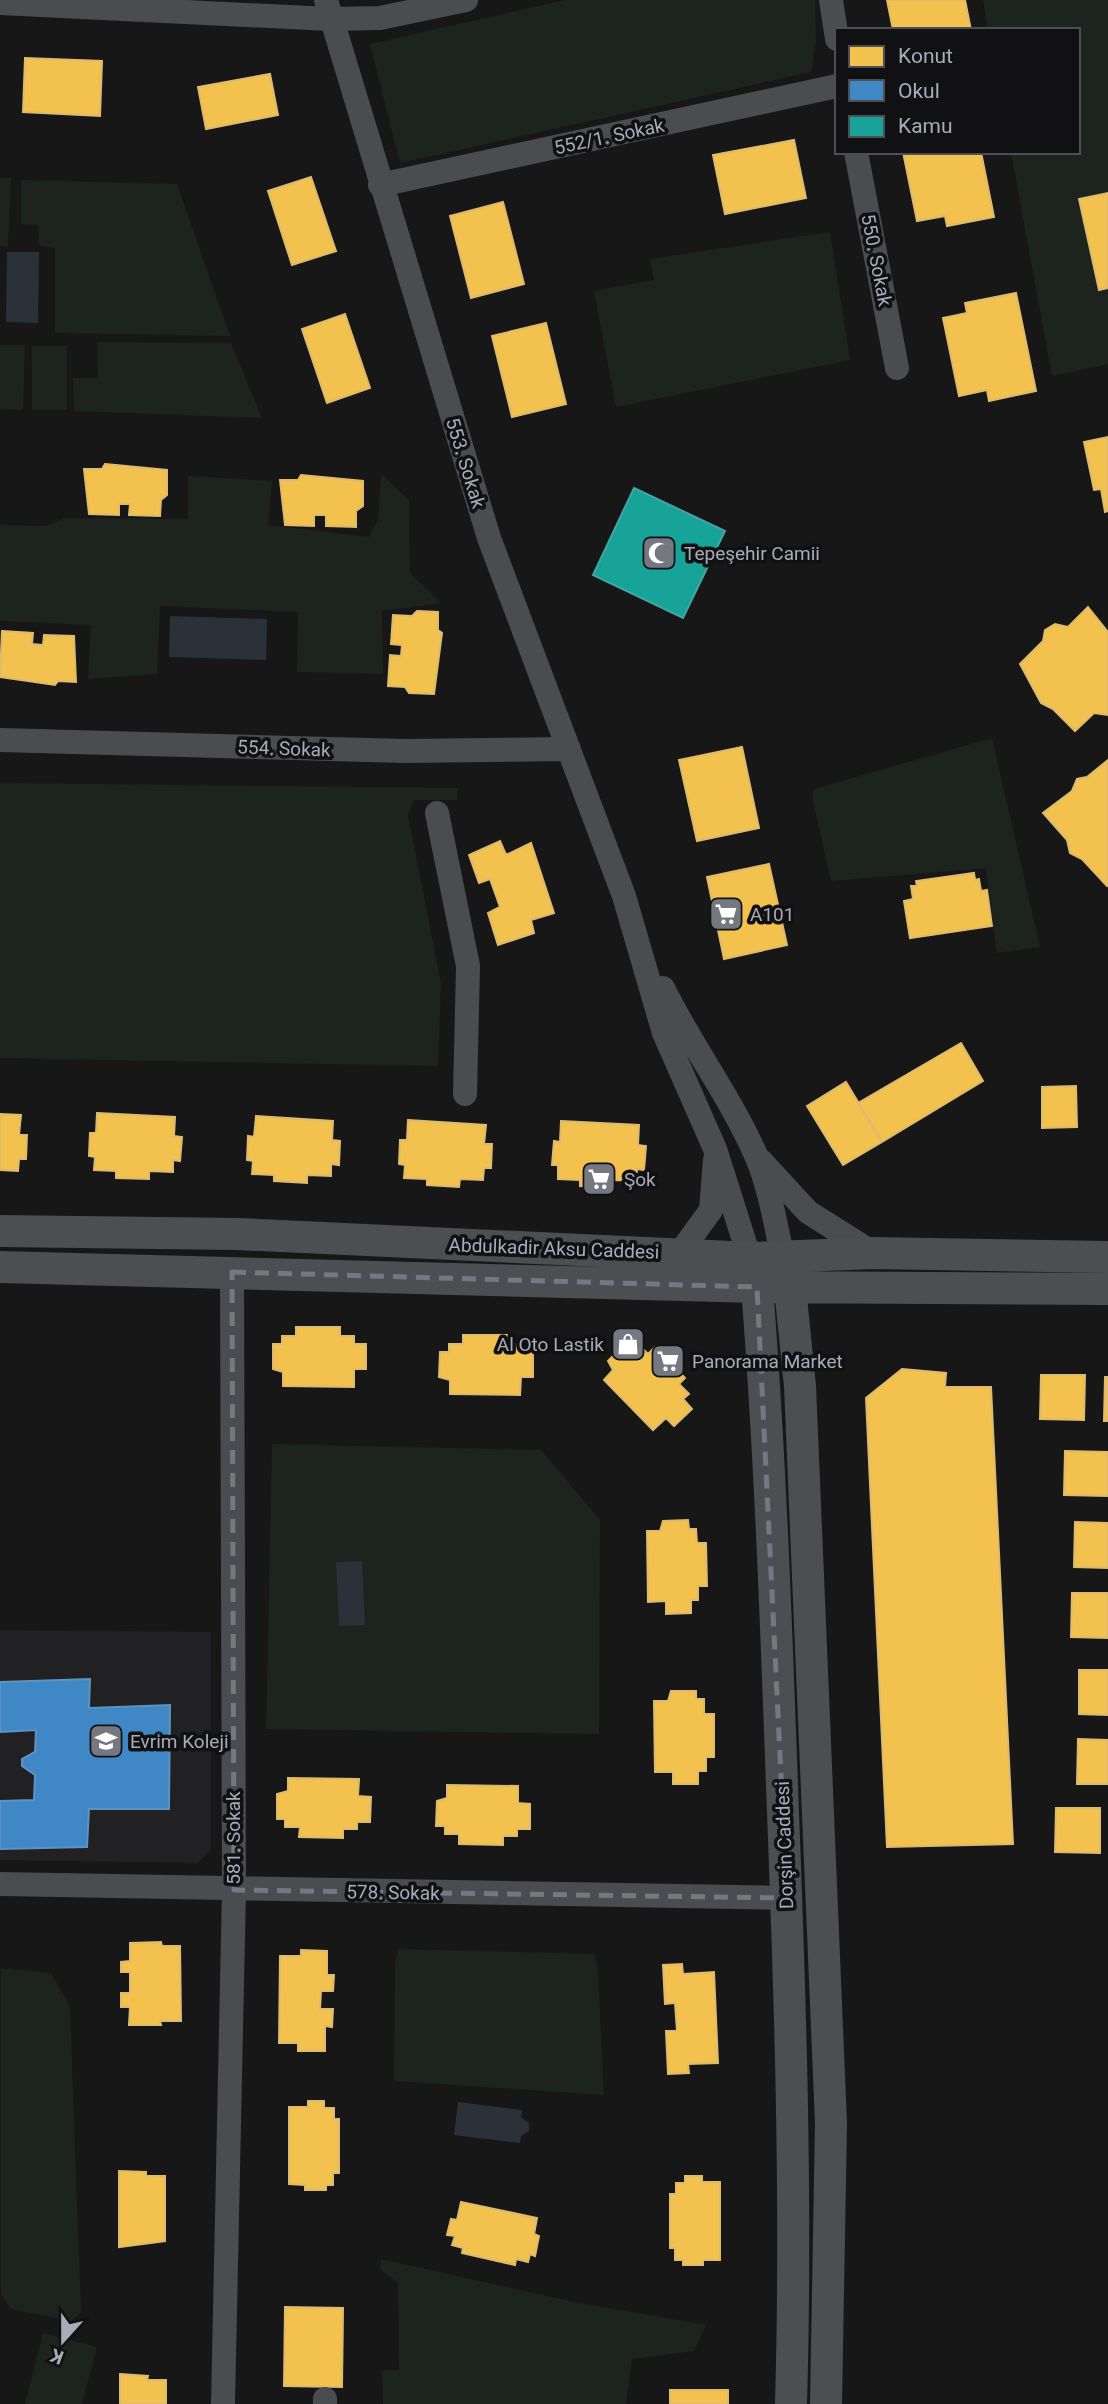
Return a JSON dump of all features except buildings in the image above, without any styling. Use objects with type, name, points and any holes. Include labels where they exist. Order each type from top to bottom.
[{"type":"main road","name":"Abdulkadir Aksu Caddesi","points":[[0,1231],[237,1234],[679,1254],[764,1267],[790,1288],[1108,1289]]},
{"type":"main road","name":"Abdulkadir Aksu Caddesi","points":[[0,1267],[232,1272],[764,1267],[873,1253],[1108,1257]]},
{"type":"main road","name":"Dorşin Caddesi","points":[[764,1267],[787,1898],[795,2258],[791,2404]]},
{"type":"main road","name":"Dorşin Caddesi","points":[[790,1288],[800,1386],[831,2123],[826,2404]]},
{"type":"street","points":[[0,3],[328,10],[380,18],[466,0]]},
{"type":"street","points":[[831,0],[835,28]]},
{"type":"street","name":"553. Sokak","points":[[328,10],[489,538],[630,918]]},
{"type":"street","name":"552/1. Sokak","points":[[380,186],[835,86]]},
{"type":"street","name":"550. Sokak","points":[[856,154],[897,368]]},
{"type":"street","name":"554. Sokak","points":[[0,740],[405,751],[569,749]]},
{"type":"street","points":[[437,813],[468,966],[465,1094]]},
{"type":"street","points":[[630,918],[664,1033],[764,1267]]},
{"type":"street","points":[[630,918],[685,1034],[723,1089],[757,1156],[800,1205],[817,1220],[873,1253]]},
{"type":"street","points":[[679,1254],[711,1210],[715,1149]]},
{"type":"street","points":[[757,1156],[764,1267]]},
{"type":"street","name":"581. Sokak","points":[[223,2404],[234,1890],[232,1272]]},
{"type":"street","name":"578. Sokak","points":[[0,1884],[787,1898]]},
{"type":"highlighted area","points":[[232,1272],[757,1287],[787,1898],[234,1890]]},
{"type":"shaded area","points":[[565,0],[815,0],[816,41],[811,72],[400,163],[370,44]]},
{"type":"shaded area","points":[[983,0],[1108,0],[1108,364],[1052,376],[1011,154],[1080,154],[1080,28],[988,28]]},
{"type":"shaded area","points":[[0,178],[11,178],[8,247],[0,246]]},
{"type":"shaded area","points":[[21,180],[177,184],[230,336],[55,333],[55,248],[39,246],[38,225],[21,224]]},
{"type":"shaded area","points":[[830,232],[850,360],[616,407],[594,291],[654,280],[650,259]]},
{"type":"shaded area","points":[[7,252],[39,252],[38,323],[6,322]]},
{"type":"shaded area","points":[[97,342],[231,343],[262,418],[74,411],[73,378],[98,378]]},
{"type":"shaded area","points":[[0,345],[25,345],[23,410],[0,409]]},
{"type":"shaded area","points":[[32,346],[67,346],[67,410],[32,410]]},
{"type":"shaded area","points":[[381,474],[409,500],[410,573],[441,603],[382,611],[383,674],[297,672],[298,612],[160,606],[157,674],[88,679],[91,625],[0,621],[0,525],[45,526],[65,518],[188,519],[188,476],[272,481],[268,525],[369,537],[378,520]]},
{"type":"shaded area","points":[[170,616],[267,619],[266,660],[169,657]]},
{"type":"shaded area","points":[[992,738],[1040,947],[997,953],[986,868],[831,881],[812,797],[814,789]]},
{"type":"shaded area","points":[[0,783],[458,788],[457,800],[414,800],[408,815],[441,983],[438,1066],[0,1058]]},
{"type":"shaded area","points":[[272,1444],[541,1450],[600,1520],[599,1734],[266,1729]]},
{"type":"shaded area","points":[[362,1561],[365,1625],[339,1626],[336,1562]]},
{"type":"shaded area","name":"Evrim Koleji","points":[[0,1630],[211,1632],[211,1850],[198,1863],[0,1860]]},
{"type":"shaded area","points":[[398,1949],[594,1954],[598,1970],[604,2095],[394,2081],[395,1963]]},
{"type":"shaded area","points":[[1,1968],[51,1973],[70,2006],[81,2313],[71,2321],[11,2309],[1,2295]]},
{"type":"shaded area","points":[[458,2102],[522,2110],[521,2117],[529,2123],[529,2131],[521,2136],[520,2143],[454,2135]]},
{"type":"shaded area","points":[[381,2259],[579,2303],[706,2325],[694,2351],[632,2359],[626,2404],[383,2404],[382,2370],[399,2370],[398,2283],[380,2269]]},
{"type":"shaded area","points":[[43,2333],[97,2347],[82,2404],[25,2404]]},
{"type":"place","name":"Tepeşehir Camii","points":[[659,553]]},
{"type":"place","name":"A101","points":[[726,914]]},
{"type":"place","name":"Şok","points":[[599,1179]]},
{"type":"place","name":"Al Oto Lastik","points":[[628,1344]]},
{"type":"place","name":"Panorama Market","points":[[668,1361]]},
{"type":"place","name":"Evrim Koleji","points":[[106,1741]]}]
